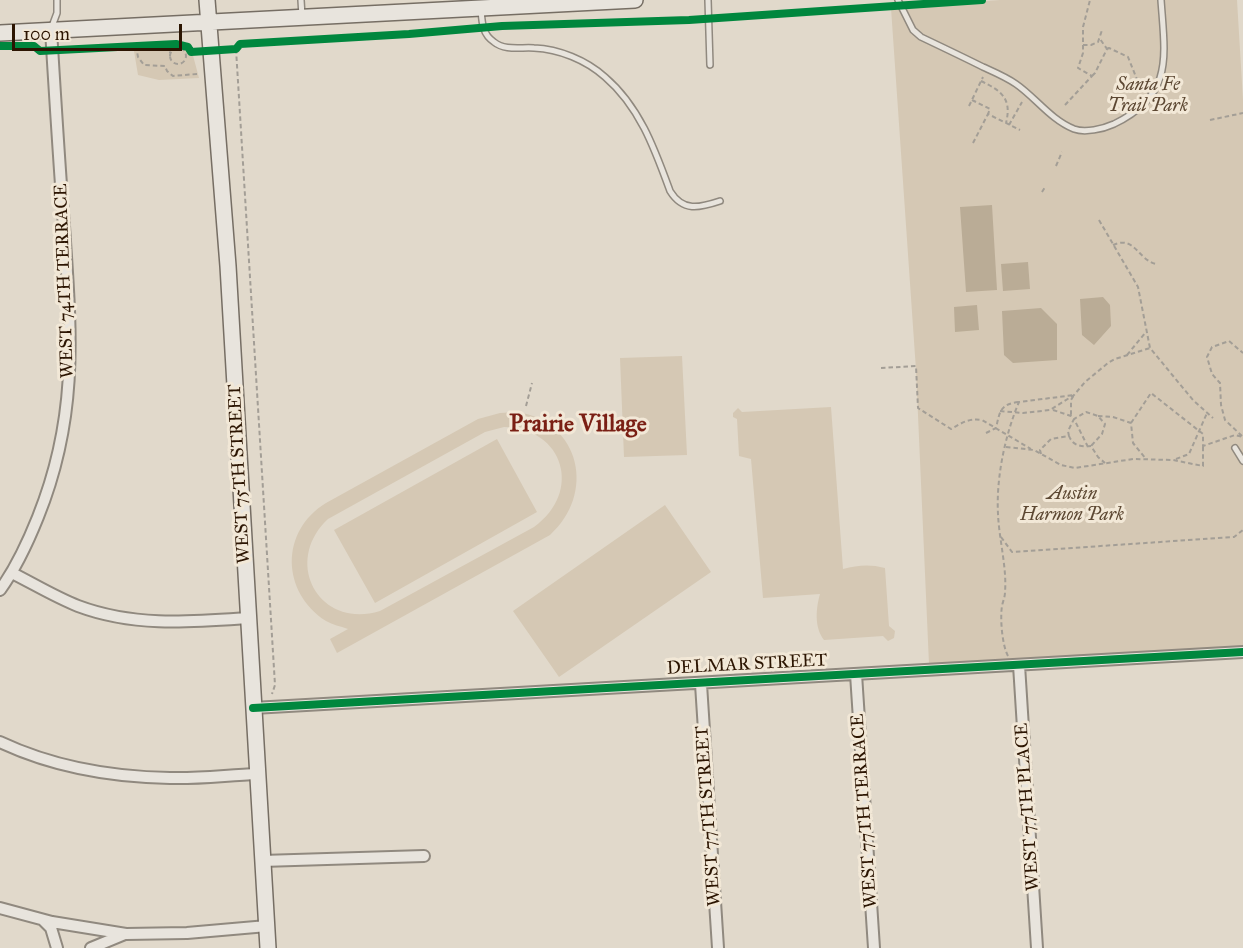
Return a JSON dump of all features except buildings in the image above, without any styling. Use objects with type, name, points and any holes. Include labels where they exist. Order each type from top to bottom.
[{"type":"main road","name":"WEST 75TH STREET","points":[[207,0],[228,266],[268,948]]},
{"type":"main road","points":[[0,33],[481,9],[558,2],[635,0]]},
{"type":"street","name":"WEST 74TH TERRACE","points":[[0,590],[12,573],[46,497],[56,465],[68,402],[70,325],[51,30]]},
{"type":"street","points":[[12,573],[57,597],[113,617],[172,623],[248,618]]},
{"type":"street","name":"DELMAR STREET","points":[[253,708],[1243,652]]},
{"type":"street","name":"WEST 77TH PLACE","points":[[1019,665],[1037,948]]},
{"type":"street","name":"WEST 77TH TERRACE","points":[[856,674],[874,948]]},
{"type":"street","name":"WEST 77TH STREET","points":[[701,684],[718,948]]},
{"type":"street","points":[[0,742],[49,761],[127,777],[172,778],[257,774]]},
{"type":"street","points":[[262,861],[424,856]]},
{"type":"street","points":[[0,908],[43,919],[126,934],[187,933],[267,926]]},
{"type":"street","points":[[43,919],[51,928],[57,948]]},
{"type":"street","points":[[91,948],[126,934]]},
{"type":"lane","points":[[51,30],[57,13],[57,0]]},
{"type":"lane","points":[[301,0],[302,18]]},
{"type":"lane","points":[[708,0],[710,65]]},
{"type":"lane","points":[[898,0],[913,30],[921,37],[1015,83],[1058,119],[1075,129],[1091,130],[1107,127],[1125,118],[1145,102],[1157,88],[1166,56],[1161,0]]},
{"type":"lane","points":[[481,9],[483,29],[494,42],[504,47],[555,51],[592,67],[606,78],[623,96],[645,128],[676,201],[684,206],[693,207],[720,201]]},
{"type":"lane","points":[[1235,448],[1243,461]]},
{"type":"path","points":[[1090,0],[1083,27],[1083,53],[1078,68],[1092,76]]},
{"type":"path","points":[[1083,45],[1094,44],[1100,39],[1102,30]]},
{"type":"path","points":[[1100,39],[1107,49],[1128,57],[1138,82]]},
{"type":"path","points":[[136,46],[138,57],[144,65],[165,66],[169,62],[170,44]]},
{"type":"path","points":[[126,46],[147,45]]},
{"type":"path","points":[[159,45],[185,45],[191,52],[238,47],[275,685],[272,694]]},
{"type":"path","points":[[170,56],[173,50],[178,48],[186,56]]},
{"type":"path","points":[[1065,105],[1095,73],[1107,49]]},
{"type":"path","points":[[170,56],[174,63],[179,64],[191,54]]},
{"type":"path","points":[[165,66],[173,76],[197,74]]},
{"type":"path","points":[[969,106],[982,79],[1005,98],[1008,112],[1007,124]]},
{"type":"path","points":[[972,100],[990,109],[974,143]]},
{"type":"path","points":[[1007,124],[1022,102]]},
{"type":"path","points":[[1210,120],[1243,113]]},
{"type":"path","points":[[988,114],[1020,130]]},
{"type":"path","points":[[1056,166],[1062,152]]},
{"type":"path","points":[[1042,192],[1045,187]]},
{"type":"path","points":[[1099,220],[1138,287],[1150,348],[1193,400],[1213,418]]},
{"type":"path","points":[[1113,245],[1128,243],[1136,247],[1145,260],[1156,264]]},
{"type":"path","points":[[1127,355],[1147,331]]},
{"type":"path","points":[[1243,353],[1229,341],[1212,347],[1207,357],[1212,374],[1220,383],[1221,405],[1225,420],[1243,437]]},
{"type":"path","points":[[1071,416],[1071,400],[1085,382],[1108,363],[1150,348]]},
{"type":"path","points":[[881,368],[916,366],[918,408],[951,429],[963,421],[982,420],[1061,465],[1075,468],[1147,459],[1173,460],[1203,466],[1203,434],[1150,393],[1131,423],[1133,443],[1147,459]]},
{"type":"path","points":[[526,406],[532,383]]},
{"type":"path","points":[[996,428],[1000,411],[1008,403],[1074,395]]},
{"type":"path","points":[[1050,410],[1074,395]]},
{"type":"path","points":[[1008,658],[1004,644],[1002,607],[1005,592],[998,495],[1006,447],[1019,402]]},
{"type":"path","points":[[1000,411],[1014,413],[1059,410],[1071,416],[1089,446],[1105,463]]},
{"type":"path","points":[[1086,412],[1092,412],[1098,416],[1104,424],[1104,429],[1096,443],[1089,446],[1074,444],[1068,431],[1074,420],[1086,412]]},
{"type":"path","points":[[1173,460],[1189,454],[1207,412]]},
{"type":"path","points":[[1098,416],[1113,417],[1131,423]]},
{"type":"path","points":[[986,433],[996,428]]},
{"type":"path","points":[[1203,446],[1235,435],[1243,437]]},
{"type":"path","points":[[1041,454],[1040,450],[1051,439],[1069,436]]},
{"type":"path","points":[[1006,447],[1034,450]]},
{"type":"path","points":[[1000,534],[1012,552],[1234,537],[1243,530]]},
{"type":"green space","name":"Austin Harmon Park","points":[[1000,0],[1237,0],[1243,100],[1243,648],[929,664],[916,370],[891,8]]},
{"type":"green space","points":[[182,43],[191,48],[199,78],[159,80],[138,75],[133,45]]},
{"type":"green space","points":[[682,356],[687,455],[624,457],[620,358]]},
{"type":"green space","points":[[831,407],[843,569],[864,565],[885,568],[889,626],[895,631],[894,638],[888,641],[883,636],[824,640],[817,617],[820,594],[763,598],[751,459],[739,456],[737,419],[733,417],[733,413],[738,408],[742,412]]},
{"type":"green space","points":[[517,412],[539,418],[556,430],[568,445],[575,462],[577,481],[573,500],[564,518],[550,535],[337,653],[330,639],[348,629],[326,621],[311,609],[294,578],[292,562],[294,545],[300,529],[311,515],[326,503],[478,419],[500,413]],"holes":[[[504,427],[525,430],[541,438],[553,450],[560,464],[562,480],[558,497],[549,513],[534,527],[380,611],[358,614],[340,611],[325,602],[314,588],[308,572],[308,554],[315,536],[328,519],[485,432]]]},
{"type":"green space","points":[[497,439],[537,512],[375,603],[334,530]]},
{"type":"green space","points":[[665,505],[711,572],[559,677],[513,611]]},
{"type":"shaded area","points":[[992,205],[997,290],[966,292],[960,207]]},
{"type":"shaded area","points":[[1028,262],[1030,289],[1003,291],[1001,264]]},
{"type":"shaded area","points":[[1103,297],[1110,305],[1111,326],[1094,345],[1082,335],[1080,299]]},
{"type":"shaded area","points":[[977,305],[979,330],[955,332],[954,307]]},
{"type":"shaded area","points":[[1041,308],[1057,324],[1057,360],[1013,363],[1004,355],[1002,311]]},
{"type":"cycle path","points":[[0,46],[34,46],[40,51],[176,44],[188,47],[191,52],[236,49],[240,44],[502,26],[689,20],[982,0]]},
{"type":"cycle path","points":[[253,708],[1243,652]]},
{"type":"district","name":"Prairie Village","points":[[578,425]]},
{"type":"park label","name":"Santa Fe Trail Park","points":[[1148,96]]}]
